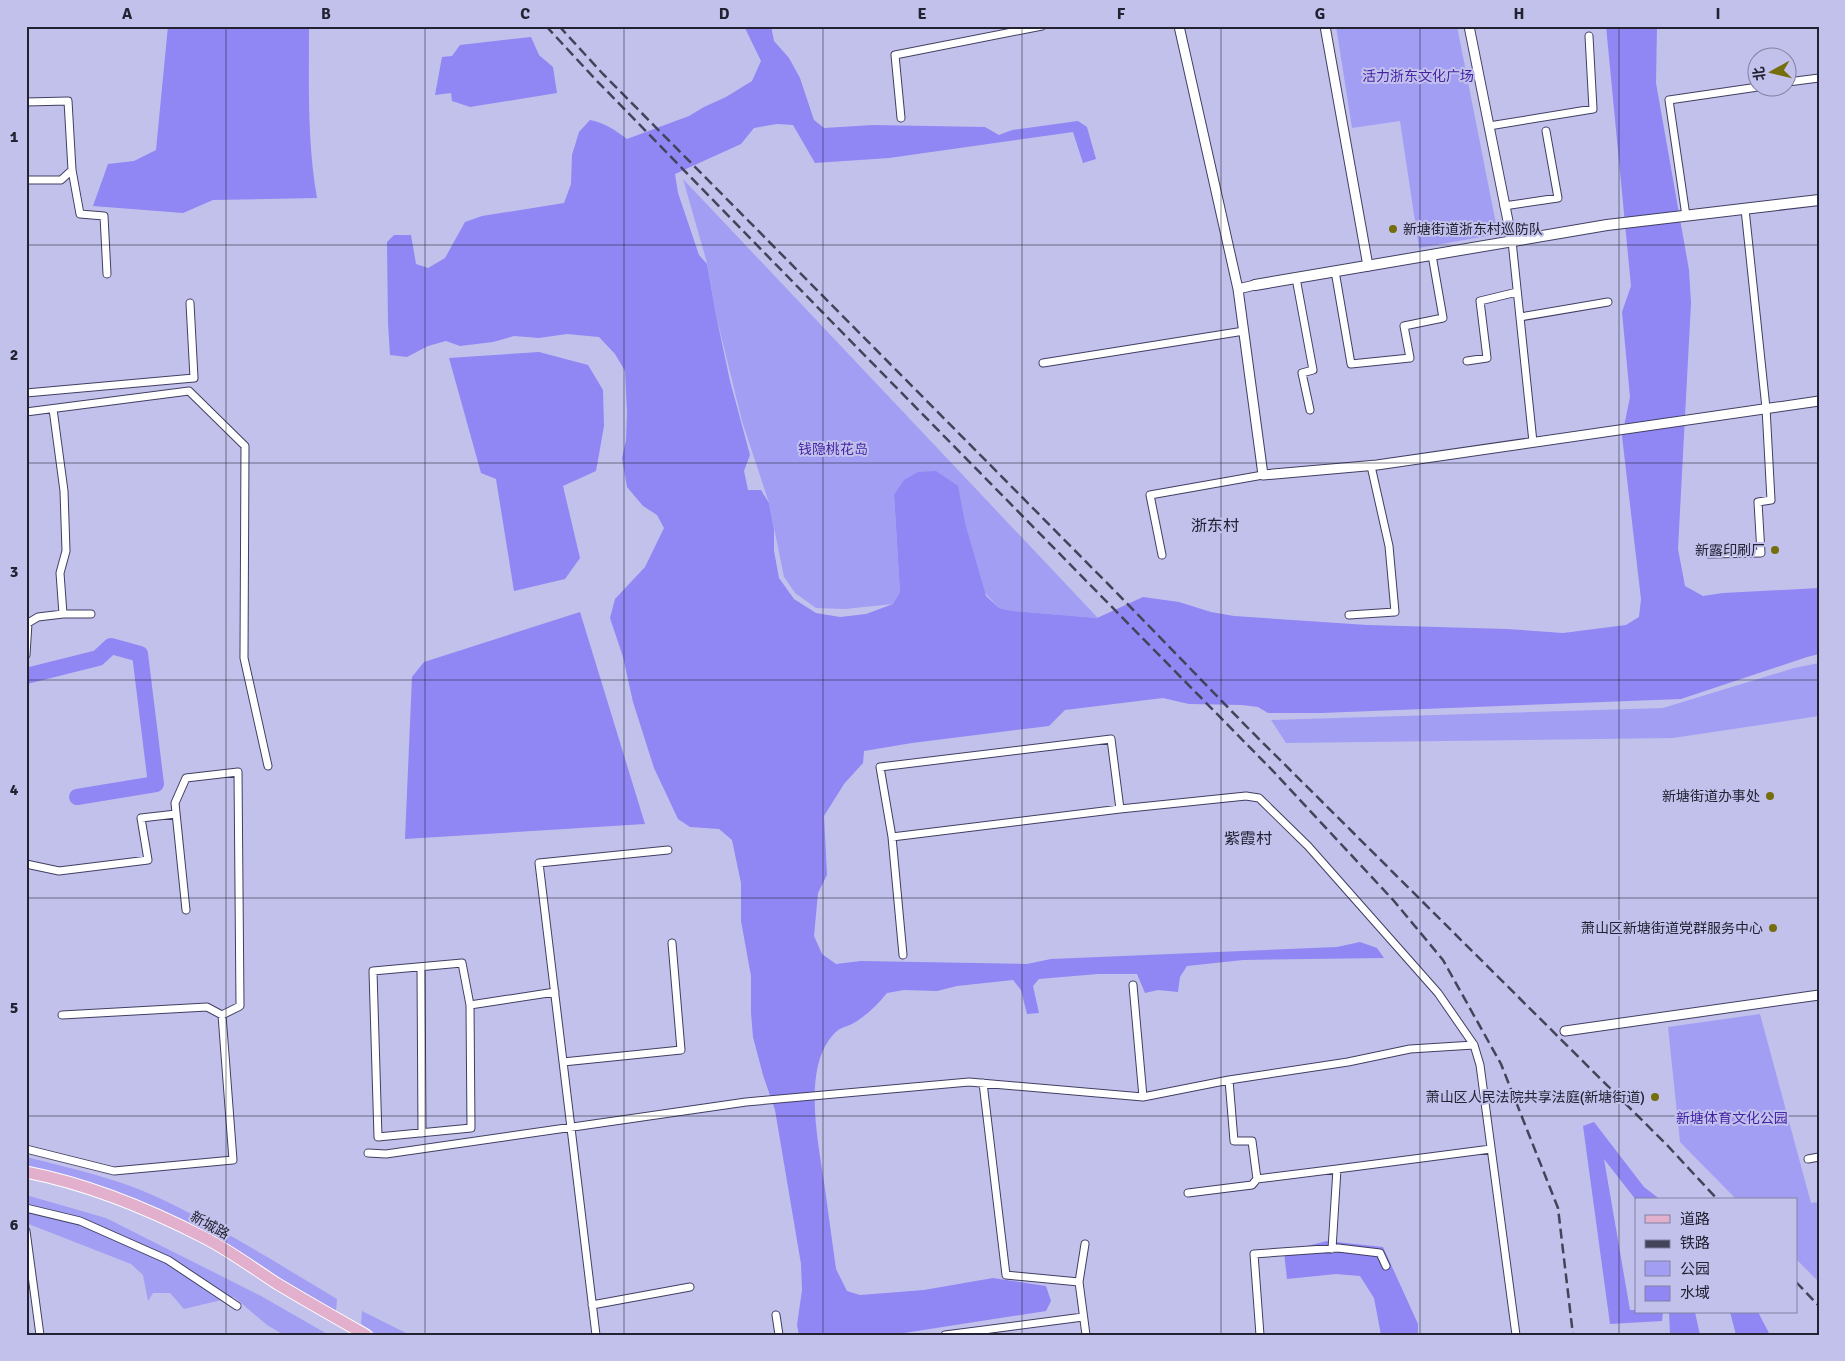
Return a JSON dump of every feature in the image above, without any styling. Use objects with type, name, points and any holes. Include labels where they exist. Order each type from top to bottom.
[{"type":"main road","points":[[1255,285],[1607,225],[1819,200]]},
{"type":"main road","name":"新城路","points":[[26,1172],[92,1190],[156,1214],[207,1239],[366,1335]]},
{"type":"main road","name":"新城路","points":[[26,1180],[44,1183],[90,1197],[153,1220],[204,1245],[294,1302],[351,1335]]},
{"type":"street","points":[[901,118],[895,55],[1042,26]]},
{"type":"street","points":[[1179,26],[1238,289],[1263,475]]},
{"type":"street","points":[[1325,26],[1368,266]]},
{"type":"street","points":[[1469,26],[1512,241],[1533,442]]},
{"type":"street","points":[[1489,126],[1593,108],[1589,36]]},
{"type":"street","points":[[1798,81],[1819,78]]},
{"type":"street","points":[[1686,216],[1669,100],[1748,88]]},
{"type":"street","points":[[26,102],[68,101],[72,170],[80,214],[104,216],[107,274]]},
{"type":"street","points":[[1504,206],[1558,198],[1546,131]]},
{"type":"street","points":[[26,180],[61,180],[72,170]]},
{"type":"street","points":[[1709,554],[1761,553],[1758,502],[1771,500],[1766,408],[1745,209]]},
{"type":"street","points":[[1335,271],[1351,364],[1410,358],[1404,326],[1443,318],[1432,255]]},
{"type":"street","points":[[1296,278],[1313,370],[1302,374],[1310,410]]},
{"type":"street","points":[[1238,289],[1255,285]]},
{"type":"street","points":[[1467,361],[1487,358],[1480,301],[1517,292]]},
{"type":"street","points":[[1520,317],[1608,302]]},
{"type":"street","points":[[26,393],[194,378],[190,303]]},
{"type":"street","points":[[1043,363],[1244,331]]},
{"type":"street","points":[[26,412],[189,391],[245,446],[244,658],[268,766]]},
{"type":"street","points":[[1162,555],[1150,495],[1263,475],[1371,466],[1819,401]]},
{"type":"street","points":[[53,409],[64,491],[66,552],[60,573],[63,614]]},
{"type":"street","points":[[1349,616],[1395,612],[1389,546],[1371,466]]},
{"type":"street","points":[[26,655],[28,623],[38,617],[63,614],[92,614]]},
{"type":"street","points":[[903,955],[892,837],[880,767],[1111,739],[1120,810]]},
{"type":"street","points":[[186,910],[175,803],[186,778],[238,772],[240,1006],[222,1015]]},
{"type":"street","points":[[892,837],[1246,796],[1259,798],[1308,846],[1438,993],[1474,1045],[1480,1065],[1516,1335]]},
{"type":"street","points":[[26,864],[59,871],[148,860],[141,818],[176,814]]},
{"type":"street","points":[[596,1335],[539,863],[668,850]]},
{"type":"street","points":[[563,1062],[681,1050],[672,944]]},
{"type":"street","points":[[462,963],[470,1005],[472,1128],[378,1138],[373,971],[462,963]]},
{"type":"street","points":[[420,967],[422,1133]]},
{"type":"street","points":[[1133,985],[1143,1097]]},
{"type":"street","points":[[470,1005],[554,992]]},
{"type":"street","points":[[1565,1031],[1819,995]]},
{"type":"street","points":[[62,1015],[208,1006],[222,1015]]},
{"type":"street","points":[[26,1149],[114,1171],[233,1160],[222,1015]]},
{"type":"street","points":[[368,1153],[386,1154],[746,1102],[969,1082],[1143,1097],[1229,1080],[1348,1062],[1410,1049],[1474,1045]]},
{"type":"street","points":[[1229,1080],[1234,1141],[1252,1141],[1257,1179]]},
{"type":"street","points":[[983,1083],[1006,1275],[1079,1282]]},
{"type":"street","points":[[1188,1193],[1252,1185],[1257,1179],[1491,1149]]},
{"type":"street","points":[[1808,1159],[1819,1157]]},
{"type":"street","points":[[1332,1249],[1337,1169]]},
{"type":"street","points":[[26,1208],[80,1221],[168,1260],[238,1306]]},
{"type":"street","points":[[26,1231],[40,1335]]},
{"type":"street","points":[[1085,1244],[1079,1282],[1086,1335]]},
{"type":"street","points":[[1260,1335],[1254,1254],[1332,1249],[1380,1253],[1386,1266]]},
{"type":"street","points":[[592,1305],[690,1287]]},
{"type":"street","points":[[776,1315],[779,1335]]},
{"type":"street","points":[[946,1335],[1083,1317]]},
{"type":"green space","name":"活力浙东文化广场","points":[[1336,26],[1457,26],[1498,234],[1419,248],[1400,121],[1352,128]]},
{"type":"green space","name":"钱隐桃花岛","points":[[683,179],[1097,618],[1013,611],[999,608],[894,495],[900,592],[893,604],[845,609],[816,608],[795,593],[784,577],[769,503],[742,421],[716,315],[707,263]]},
{"type":"green space","points":[[1819,663],[1819,716],[1673,738],[1286,743],[1271,720],[1663,708],[1794,668]]},
{"type":"green space","name":"新塘体育文化公园","points":[[1760,1014],[1811,1203],[1819,1202],[1819,1282],[1798,1261],[1798,1198],[1735,1198],[1680,1142],[1668,1027]]},
{"type":"green space","points":[[26,1157],[125,1184],[180,1208],[337,1299],[336,1311],[172,1216],[101,1187],[26,1166]]},
{"type":"green space","points":[[26,1195],[106,1218],[261,1296],[329,1335],[284,1335],[267,1325],[234,1297],[184,1309],[170,1293],[153,1293],[148,1301],[143,1275],[131,1264],[26,1223]]},
{"type":"green space","points":[[362,1311],[409,1335],[378,1335],[361,1324]]},
{"type":"water","points":[[168,26],[309,26],[310,134],[317,198],[213,200],[183,213],[93,206],[108,164],[134,161],[156,150]]},
{"type":"water","points":[[744,26],[771,26],[774,41],[789,58],[800,78],[814,120],[824,128],[873,125],[985,127],[999,135],[1012,130],[1078,121],[1087,127],[1096,159],[1083,163],[1073,132],[889,158],[815,163],[793,125],[777,124],[754,128],[741,144],[675,174],[678,193],[699,255],[707,264],[730,381],[750,455],[744,471],[748,490],[761,490],[769,503],[774,529],[774,551],[779,578],[794,599],[816,613],[840,617],[866,614],[893,604],[900,592],[894,495],[904,480],[918,472],[936,471],[958,486],[965,523],[986,596],[999,608],[1013,611],[1097,618],[1143,597],[1179,602],[1211,612],[1234,616],[1367,625],[1507,629],[1563,633],[1626,625],[1639,617],[1641,599],[1622,436],[1630,397],[1622,312],[1631,286],[1606,26],[1657,26],[1656,83],[1689,270],[1691,303],[1678,549],[1685,586],[1703,596],[1723,593],[1819,588],[1819,654],[1681,699],[1321,713],[1268,713],[1258,707],[1189,704],[1163,698],[1065,710],[1049,726],[864,751],[863,763],[844,784],[824,816],[827,875],[818,893],[814,936],[822,954],[836,964],[861,961],[1027,964],[1051,959],[1337,947],[1360,942],[1377,948],[1384,958],[1243,960],[1187,966],[1180,977],[1178,992],[1158,990],[1145,993],[1137,974],[1098,974],[1039,979],[1033,986],[1039,1013],[1027,1014],[1021,990],[1013,980],[957,986],[937,991],[904,990],[887,993],[865,1015],[852,1024],[839,1029],[833,1035],[821,1054],[817,1071],[815,1089],[816,1128],[836,1269],[847,1291],[860,1295],[924,1290],[993,1278],[1046,1286],[1051,1301],[1046,1311],[891,1335],[799,1335],[797,1325],[802,1290],[801,1264],[775,1110],[753,1037],[751,976],[741,921],[741,883],[732,840],[719,829],[690,827],[678,819],[654,768],[633,702],[623,657],[610,618],[615,599],[645,567],[664,528],[657,515],[643,506],[627,487],[622,458],[626,440],[627,413],[625,371],[615,354],[599,337],[567,334],[539,338],[514,336],[493,342],[460,346],[446,341],[428,346],[407,357],[390,355],[387,242],[394,235],[411,235],[416,264],[428,268],[445,258],[465,222],[482,216],[564,203],[571,184],[572,155],[579,132],[590,120],[610,127],[627,139],[689,116],[752,81],[761,61]]},
{"type":"water","points":[[531,37],[539,55],[553,67],[557,93],[470,107],[452,101],[451,93],[435,95],[442,57],[452,56],[460,45]]},
{"type":"water","points":[[539,352],[588,365],[603,390],[604,426],[596,471],[563,486],[580,558],[565,579],[514,591],[496,479],[481,473],[449,358]]},
{"type":"water","points":[[580,612],[645,824],[405,839],[412,677],[424,662]]},
{"type":"water","points":[[1594,1122],[1644,1187],[1658,1198],[1635,1199],[1604,1159],[1630,1310],[1635,1310],[1635,1314],[1663,1314],[1662,1321],[1610,1324],[1583,1126]]},
{"type":"water","points":[[1327,1241],[1383,1247],[1418,1324],[1418,1335],[1381,1335],[1374,1298],[1360,1276],[1336,1274],[1287,1279],[1284,1252]]},
{"type":"water","points":[[1669,1314],[1695,1314],[1700,1335],[1670,1335]]},
{"type":"water","points":[[1731,1314],[1759,1314],[1770,1335],[1736,1335]]},
{"type":"waterway","points":[[26,676],[98,658],[111,646],[140,654],[156,784],[77,797]]},
{"type":"railway","points":[[546,26],[596,80],[830,320],[1273,771],[1394,901],[1443,960],[1501,1064],[1558,1208],[1573,1335]]},
{"type":"railway","points":[[559,26],[603,74],[1248,728],[1666,1144],[1716,1198]]},
{"type":"railway","points":[[1798,1284],[1819,1306]]},
{"type":"place","name":"新塘街道浙东村巡防队","points":[[1393,229]]},
{"type":"place","name":"新露印刷厂","points":[[1775,550]]},
{"type":"place","name":"新塘街道办事处","points":[[1770,796]]},
{"type":"place","name":"萧山区新塘街道党群服务中心","points":[[1773,928]]},
{"type":"place","name":"萧山区人民法院共享法庭(新塘街道)","points":[[1655,1097]]},
{"type":"district","name":"浙东村","points":[[1215,525]]},
{"type":"district","name":"紫霞村","points":[[1248,838]]}]
